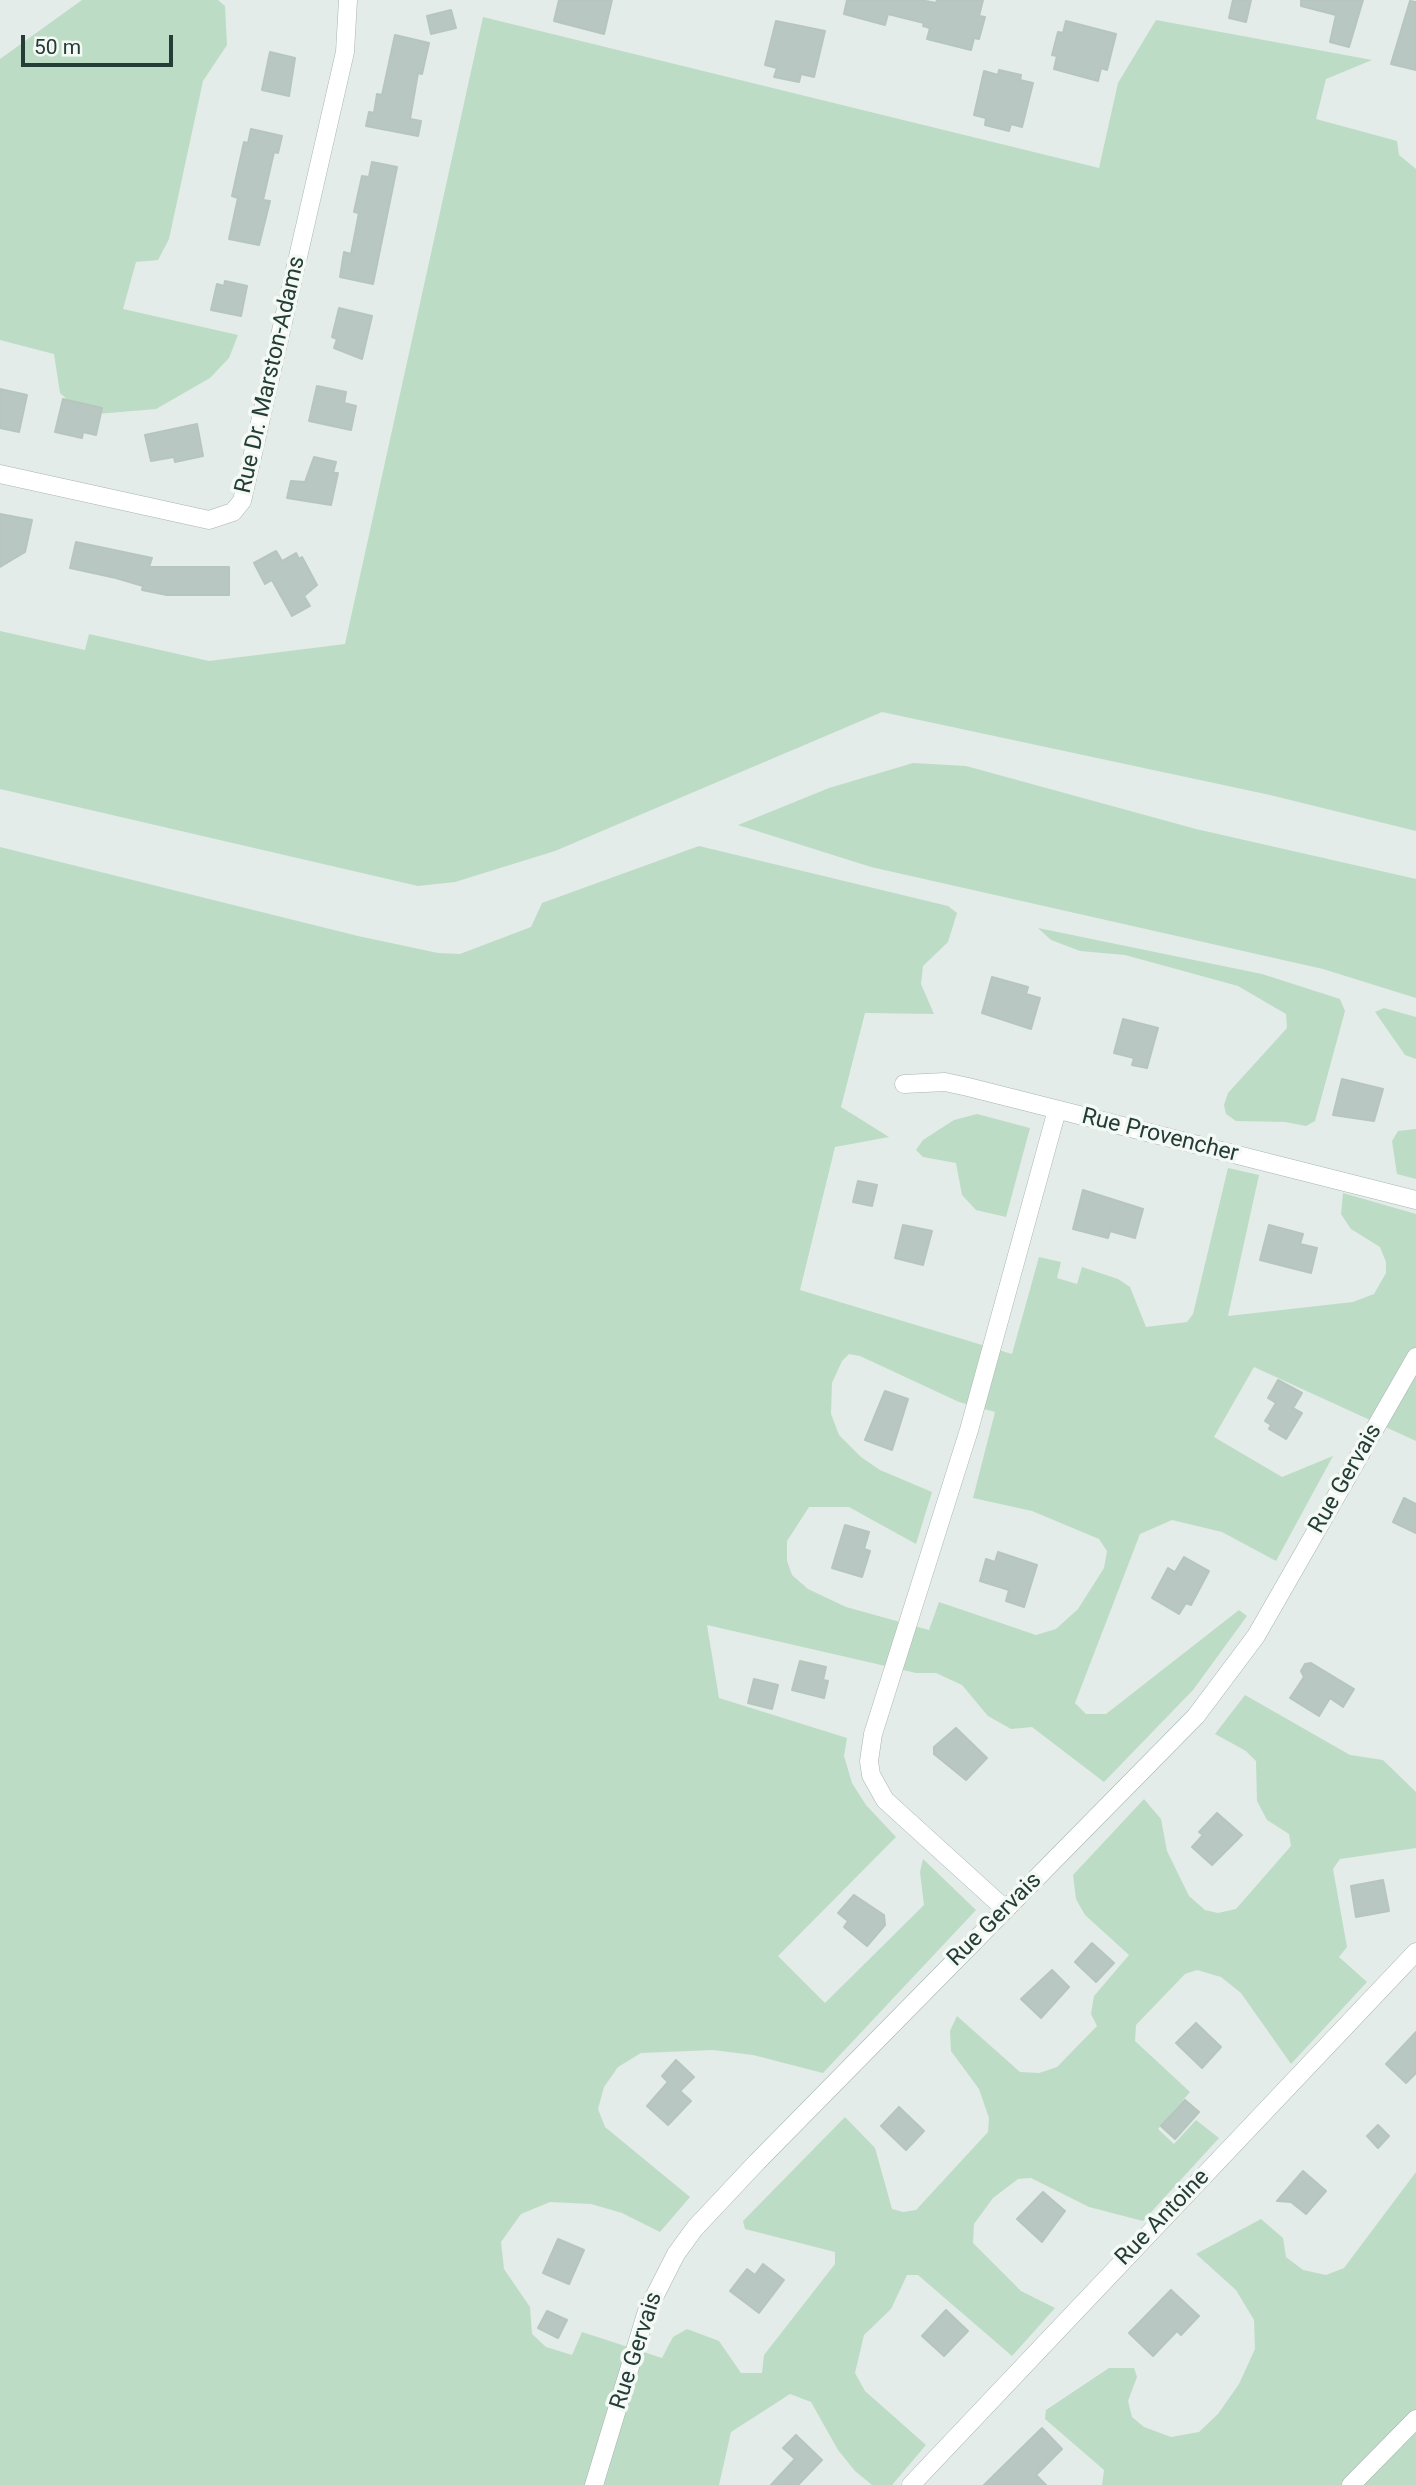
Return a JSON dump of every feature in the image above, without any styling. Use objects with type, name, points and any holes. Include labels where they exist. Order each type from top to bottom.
[{"type":"street","name":"Rue Dr. Marston-Adams","points":[[0,474],[209,520],[222,518],[242,501],[345,52],[348,0]]},
{"type":"street","name":"Rue Provencher","points":[[904,1084],[946,1082],[1416,1200]]},
{"type":"street","points":[[1005,1909],[885,1800],[871,1775],[869,1761],[873,1734],[969,1430],[1057,1110]]},
{"type":"street","name":"Rue Gervais","points":[[594,2485],[648,2311],[676,2254],[695,2228],[757,2162],[1196,1716],[1237,1663],[1416,1357]]},
{"type":"street","name":"Rue Antoine","points":[[911,2485],[1416,1952]]},
{"type":"street","points":[[1351,2485],[1416,2419]]},
{"type":"green space","points":[[82,0],[218,0],[225,6],[227,45],[203,81],[169,239],[158,260],[136,262],[123,309],[238,335],[229,358],[210,378],[156,409],[85,415],[60,393],[54,354],[0,340],[0,59]]},
{"type":"green space","points":[[483,17],[1099,168],[1118,83],[1156,20],[1372,60],[1326,79],[1316,119],[1397,141],[1399,155],[1416,169],[1416,831],[1270,795],[882,712],[555,851],[455,882],[418,886],[0,789],[0,631],[85,650],[89,634],[209,661],[345,644]]},
{"type":"green space","points":[[913,763],[966,766],[1196,829],[1416,879],[1416,998],[1323,969],[871,867],[738,825],[829,788]]},
{"type":"green space","points":[[699,846],[948,906],[957,913],[948,942],[923,966],[921,984],[934,1014],[865,1013],[841,1107],[889,1137],[835,1147],[800,1290],[1012,1354],[1039,1257],[1061,1262],[1057,1278],[1077,1284],[1082,1267],[1118,1279],[1130,1287],[1146,1327],[1187,1322],[1193,1314],[1228,1168],[1259,1175],[1228,1316],[1353,1302],[1374,1294],[1386,1273],[1386,1262],[1380,1247],[1351,1229],[1341,1214],[1343,1193],[1416,1214],[1416,1441],[1254,1367],[1214,1437],[1282,1477],[1333,1456],[1276,1561],[1222,1532],[1172,1520],[1140,1534],[1075,1703],[1086,1714],[1106,1714],[1239,1610],[1247,1616],[1193,1690],[1104,1782],[1032,1727],[1011,1729],[988,1716],[962,1685],[936,1673],[916,1673],[707,1625],[719,1698],[847,1738],[844,1756],[852,1783],[866,1805],[896,1837],[778,1956],[825,2003],[924,1905],[920,1872],[923,1859],[976,1910],[823,2073],[753,2055],[713,2050],[641,2053],[618,2067],[604,2087],[598,2109],[605,2127],[690,2197],[660,2232],[622,2213],[591,2204],[550,2202],[521,2214],[501,2242],[504,2269],[530,2307],[532,2334],[546,2347],[572,2355],[582,2332],[662,2358],[673,2337],[687,2329],[719,2341],[741,2373],[762,2373],[764,2355],[835,2264],[835,2252],[745,2229],[743,2221],[845,2117],[875,2148],[892,2209],[903,2212],[916,2210],[988,2132],[989,2118],[979,2089],[951,2051],[950,2031],[957,2016],[1020,2072],[1039,2073],[1057,2067],[1097,2026],[1091,2014],[1094,1996],[1129,1955],[1085,1915],[1076,1899],[1073,1875],[1144,1799],[1161,1819],[1167,1851],[1189,1896],[1205,1910],[1218,1913],[1236,1909],[1291,1846],[1289,1834],[1267,1820],[1257,1801],[1256,1761],[1246,1751],[1215,1734],[1245,1695],[1350,1755],[1383,1760],[1416,1792],[1416,1848],[1340,1859],[1333,1869],[1347,1947],[1339,1957],[1367,1982],[1291,2064],[1241,1993],[1221,1977],[1197,1970],[1185,1974],[1136,2025],[1135,2041],[1190,2092],[1158,2129],[1174,2144],[1196,2120],[1219,2138],[1143,2221],[1089,2207],[1031,2178],[1018,2179],[993,2198],[974,2224],[973,2243],[1021,2291],[1055,2308],[1012,2356],[918,2275],[907,2275],[891,2309],[864,2335],[855,2373],[865,2391],[926,2445],[892,2485],[872,2485],[855,2471],[838,2450],[811,2402],[790,2394],[731,2432],[719,2485],[0,2485],[0,847],[358,936],[438,953],[460,954],[531,927],[542,903]],"holes":[[[849,1354],[860,1356],[959,1402],[995,1412],[973,1498],[1032,1511],[1099,1539],[1107,1551],[1104,1568],[1078,1609],[1056,1629],[1036,1635],[939,1602],[929,1630],[846,1607],[808,1589],[792,1575],[787,1561],[787,1541],[809,1507],[849,1507],[916,1544],[932,1492],[880,1470],[861,1457],[839,1435],[831,1414],[832,1383],[842,1361]]]},
{"type":"green space","points":[[1038,928],[1262,974],[1340,999],[1345,1011],[1315,1121],[1306,1126],[1285,1122],[1236,1121],[1226,1114],[1224,1105],[1228,1093],[1287,1028],[1286,1014],[1238,986],[1125,955],[1080,951],[1051,940]]},
{"type":"green space","points":[[1384,1008],[1416,1017],[1416,1059],[1405,1055],[1375,1012]]},
{"type":"green space","points":[[977,1114],[1030,1128],[1006,1217],[976,1210],[962,1195],[956,1163],[923,1157],[916,1150],[923,1140],[954,1120]]},
{"type":"green space","points":[[1416,1129],[1416,1179],[1397,1174],[1392,1141],[1398,1131]]},
{"type":"green space","points":[[1416,2172],[1416,2485],[1102,2485],[1104,2470],[1045,2419],[1046,2410],[1109,2368],[1134,2368],[1137,2377],[1128,2401],[1132,2417],[1144,2427],[1171,2437],[1199,2432],[1218,2414],[1239,2384],[1255,2349],[1254,2320],[1236,2290],[1196,2254],[1261,2219],[1283,2238],[1286,2257],[1303,2270],[1326,2275],[1344,2268]]},
{"type":"building","points":[[559,0],[612,0],[604,34],[554,21]]},
{"type":"building","points":[[847,0],[921,0],[936,3],[937,0],[983,0],[979,16],[985,17],[979,39],[974,38],[971,50],[927,39],[930,28],[923,26],[924,23],[888,14],[885,25],[844,14]]},
{"type":"building","points":[[1233,0],[1251,0],[1246,22],[1229,18]]},
{"type":"building","points":[[1301,0],[1363,0],[1349,47],[1330,42],[1336,15],[1301,6]]},
{"type":"building","points":[[1410,1],[1416,2],[1416,70],[1391,64]]},
{"type":"building","points":[[451,10],[456,28],[431,34],[427,16]]},
{"type":"building","points":[[776,21],[825,31],[814,77],[801,74],[799,82],[774,77],[777,68],[765,65]]},
{"type":"building","points":[[1066,21],[1116,34],[1107,70],[1101,68],[1098,81],[1054,69],[1057,56],[1052,55],[1058,32],[1063,33]]},
{"type":"building","points":[[395,35],[429,43],[422,74],[418,73],[410,119],[421,121],[418,136],[366,126],[369,112],[374,113],[377,94],[382,95]]},
{"type":"building","points":[[270,52],[295,58],[289,96],[262,90]]},
{"type":"building","points":[[999,70],[1021,75],[1020,80],[1033,83],[1022,127],[1011,124],[1009,131],[985,125],[986,118],[974,115],[984,71],[998,75]]},
{"type":"building","points":[[251,129],[282,136],[278,153],[274,152],[263,200],[270,201],[259,245],[229,239],[238,198],[232,196],[244,142],[248,143]]},
{"type":"building","points":[[372,162],[397,167],[373,284],[340,277],[344,252],[351,254],[359,213],[354,212],[362,176],[369,177]]},
{"type":"building","points":[[225,281],[247,286],[241,316],[211,310],[217,284],[224,286]]},
{"type":"building","points":[[339,308],[372,316],[362,359],[334,348],[337,339],[332,337]]},
{"type":"building","points":[[317,386],[346,392],[344,403],[356,406],[351,430],[309,421]]},
{"type":"building","points":[[0,389],[27,395],[19,432],[0,428]]},
{"type":"building","points":[[63,399],[102,408],[96,435],[83,432],[82,438],[55,432]]},
{"type":"building","points":[[197,424],[203,456],[175,462],[174,457],[151,461],[145,435]]},
{"type":"building","points":[[314,457],[336,462],[333,473],[338,473],[331,505],[287,498],[291,481],[305,482]]},
{"type":"building","points":[[0,514],[32,520],[25,552],[0,567]]},
{"type":"building","points":[[76,542],[152,558],[149,567],[229,567],[229,595],[167,595],[142,590],[143,586],[116,578],[70,568]]},
{"type":"building","points":[[276,551],[282,561],[296,553],[299,559],[302,557],[317,585],[304,596],[310,606],[292,616],[272,580],[265,584],[254,563]]},
{"type":"building","points":[[992,977],[1028,987],[1026,994],[1040,998],[1031,1029],[982,1013]]},
{"type":"building","points":[[1123,1019],[1158,1028],[1147,1068],[1132,1065],[1134,1058],[1114,1053]]},
{"type":"building","points":[[1342,1079],[1383,1089],[1374,1121],[1333,1115]]},
{"type":"building","points":[[858,1181],[877,1185],[872,1206],[853,1202]]},
{"type":"building","points":[[1083,1190],[1143,1209],[1135,1238],[1110,1231],[1108,1238],[1073,1229]]},
{"type":"building","points":[[903,1225],[932,1231],[923,1265],[895,1258]]},
{"type":"building","points":[[1269,1225],[1303,1234],[1300,1244],[1317,1248],[1311,1273],[1260,1260]]},
{"type":"building","points":[[1278,1380],[1302,1393],[1293,1408],[1302,1413],[1286,1439],[1269,1429],[1271,1425],[1265,1421],[1276,1403],[1268,1398]]},
{"type":"building","points":[[885,1391],[908,1399],[892,1450],[865,1440]]},
{"type":"building","points":[[1404,1498],[1416,1504],[1416,1533],[1393,1522]]},
{"type":"building","points":[[845,1525],[869,1532],[864,1549],[870,1551],[862,1577],[832,1568]]},
{"type":"building","points":[[998,1552],[1037,1565],[1024,1607],[1006,1601],[1009,1590],[980,1581],[986,1559],[995,1562]]},
{"type":"building","points":[[1184,1557],[1209,1571],[1191,1605],[1186,1603],[1179,1614],[1152,1598],[1168,1568],[1175,1572]]},
{"type":"building","points":[[800,1661],[826,1667],[823,1680],[828,1681],[824,1698],[792,1690]]},
{"type":"building","points":[[1311,1663],[1354,1689],[1343,1707],[1330,1698],[1319,1716],[1290,1698],[1304,1677],[1301,1671],[1305,1664]]},
{"type":"building","points":[[754,1679],[778,1685],[772,1709],[748,1703]]},
{"type":"building","points":[[956,1728],[987,1758],[966,1780],[934,1754],[934,1747]]},
{"type":"building","points":[[1217,1813],[1242,1835],[1212,1865],[1192,1847],[1203,1835],[1199,1832]]},
{"type":"building","points":[[1383,1880],[1389,1911],[1356,1917],[1351,1886]]},
{"type":"building","points":[[854,1895],[884,1915],[885,1925],[867,1946],[844,1927],[848,1921],[838,1913]]},
{"type":"building","points":[[1092,1943],[1114,1963],[1096,1982],[1075,1962]]},
{"type":"building","points":[[1052,1970],[1069,1987],[1041,2018],[1021,1999]]},
{"type":"building","points":[[1196,2023],[1221,2047],[1202,2068],[1176,2043]]},
{"type":"building","points":[[1416,2032],[1416,2073],[1406,2083],[1386,2064]]},
{"type":"building","points":[[676,2060],[694,2077],[680,2091],[691,2101],[668,2125],[647,2106],[668,2082],[662,2076]]},
{"type":"building","points":[[1185,2100],[1199,2112],[1175,2139],[1161,2126]]},
{"type":"building","points":[[899,2107],[924,2131],[906,2150],[881,2126]]},
{"type":"building","points":[[1378,2125],[1389,2136],[1378,2148],[1367,2136]]},
{"type":"building","points":[[1303,2171],[1326,2191],[1306,2214],[1291,2202],[1277,2201]]},
{"type":"building","points":[[1043,2192],[1065,2211],[1042,2242],[1017,2219]]},
{"type":"building","points":[[558,2239],[584,2250],[569,2284],[543,2273]]},
{"type":"building","points":[[763,2264],[784,2280],[759,2313],[730,2291],[747,2269],[755,2275]]},
{"type":"building","points":[[1171,2290],[1199,2316],[1181,2335],[1177,2331],[1153,2356],[1129,2333]]},
{"type":"building","points":[[946,2310],[968,2331],[944,2356],[922,2336]]},
{"type":"building","points":[[547,2311],[567,2320],[558,2338],[538,2328]]},
{"type":"building","points":[[1042,2428],[1062,2449],[1036,2475],[1046,2485],[984,2485]]},
{"type":"building","points":[[796,2435],[822,2460],[798,2485],[771,2485],[795,2459],[783,2448]]}]
